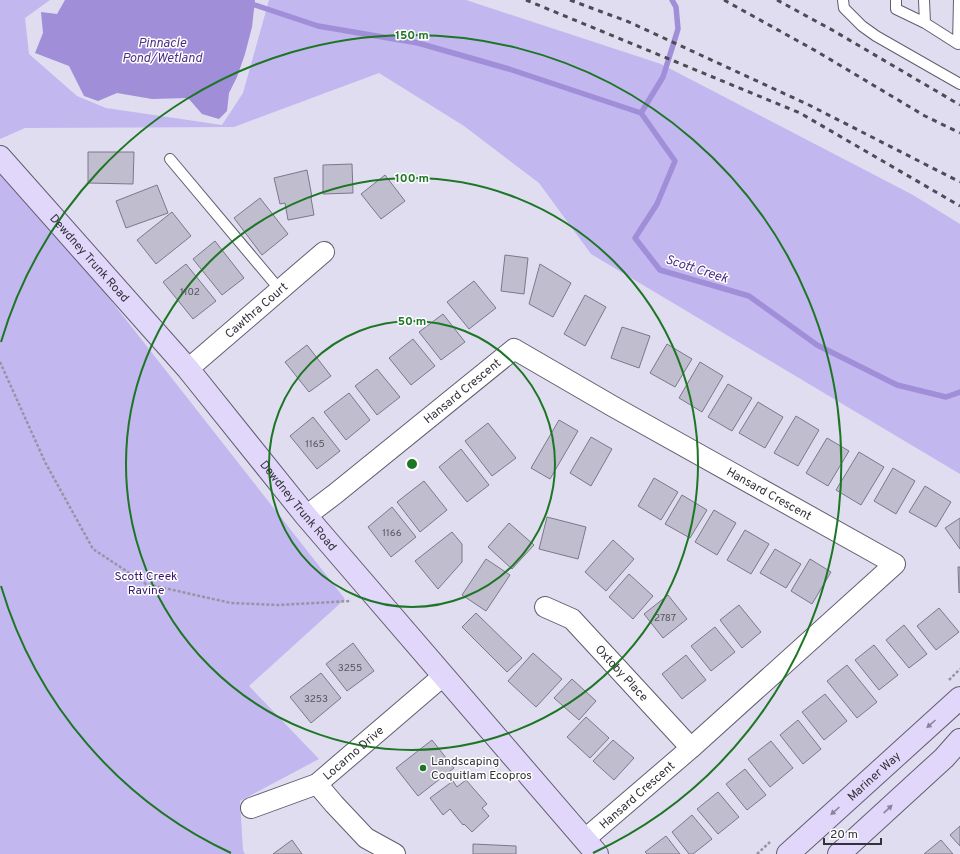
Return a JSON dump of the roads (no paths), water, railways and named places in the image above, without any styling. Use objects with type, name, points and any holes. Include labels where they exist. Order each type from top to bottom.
[{"type":"main road","name":"Dewdney Trunk Road","points":[[0,157],[188,369],[306,516],[591,847]]},
{"type":"main road","name":"Mariner Way","points":[[788,854],[960,698]]},
{"type":"main road","points":[[839,854],[944,758],[960,740]]},
{"type":"street","name":"Cawthra Court","points":[[188,369],[324,252]]},
{"type":"street","name":"Hansard Crescent","points":[[306,516],[514,349],[614,407],[895,564],[691,748],[591,847]]},
{"type":"street","name":"Oxtoby Place","points":[[545,607],[572,619],[691,748]]},
{"type":"street","name":"Locarno Drive","points":[[251,808],[317,784],[443,676]]},
{"type":"street","points":[[317,784],[366,838],[395,854]]},
{"type":"lane","points":[[843,0],[844,8],[868,31],[960,84]]},
{"type":"lane","points":[[896,0],[896,9],[924,23],[959,46]]},
{"type":"lane","points":[[924,0],[924,23]]},
{"type":"lane","points":[[959,0],[959,46]]},
{"type":"lane","points":[[170,159],[280,290]]},
{"type":"water","name":"Pinnacle Pond/Wetland","points":[[65,0],[255,0],[252,27],[237,77],[229,93],[227,111],[219,119],[202,114],[188,98],[152,99],[117,93],[98,101],[84,96],[69,66],[35,53],[43,33],[41,12],[57,14]]},
{"type":"waterway","name":"Scott Creek","points":[[641,113],[663,77],[678,29],[676,7],[672,0]]},
{"type":"waterway","points":[[255,5],[318,26],[418,43],[509,69],[641,113]]},
{"type":"waterway","name":"Scott Creek","points":[[641,113],[675,161],[657,204],[635,238],[660,270],[749,296],[817,345],[897,385],[946,397],[960,392]]},
{"type":"railway","points":[[526,0],[800,113],[960,206]]},
{"type":"railway","points":[[570,0],[629,22],[809,105],[960,182]]},
{"type":"railway","points":[[724,0],[816,51],[925,116],[960,133]]},
{"type":"railway","points":[[777,0],[834,31],[960,105]]},
{"type":"place","name":"Landscaping Coquitlam Ecopros","points":[[423,768]]},
{"type":"park label","name":"Scott Creek Ravine","points":[[146,583]]}]
